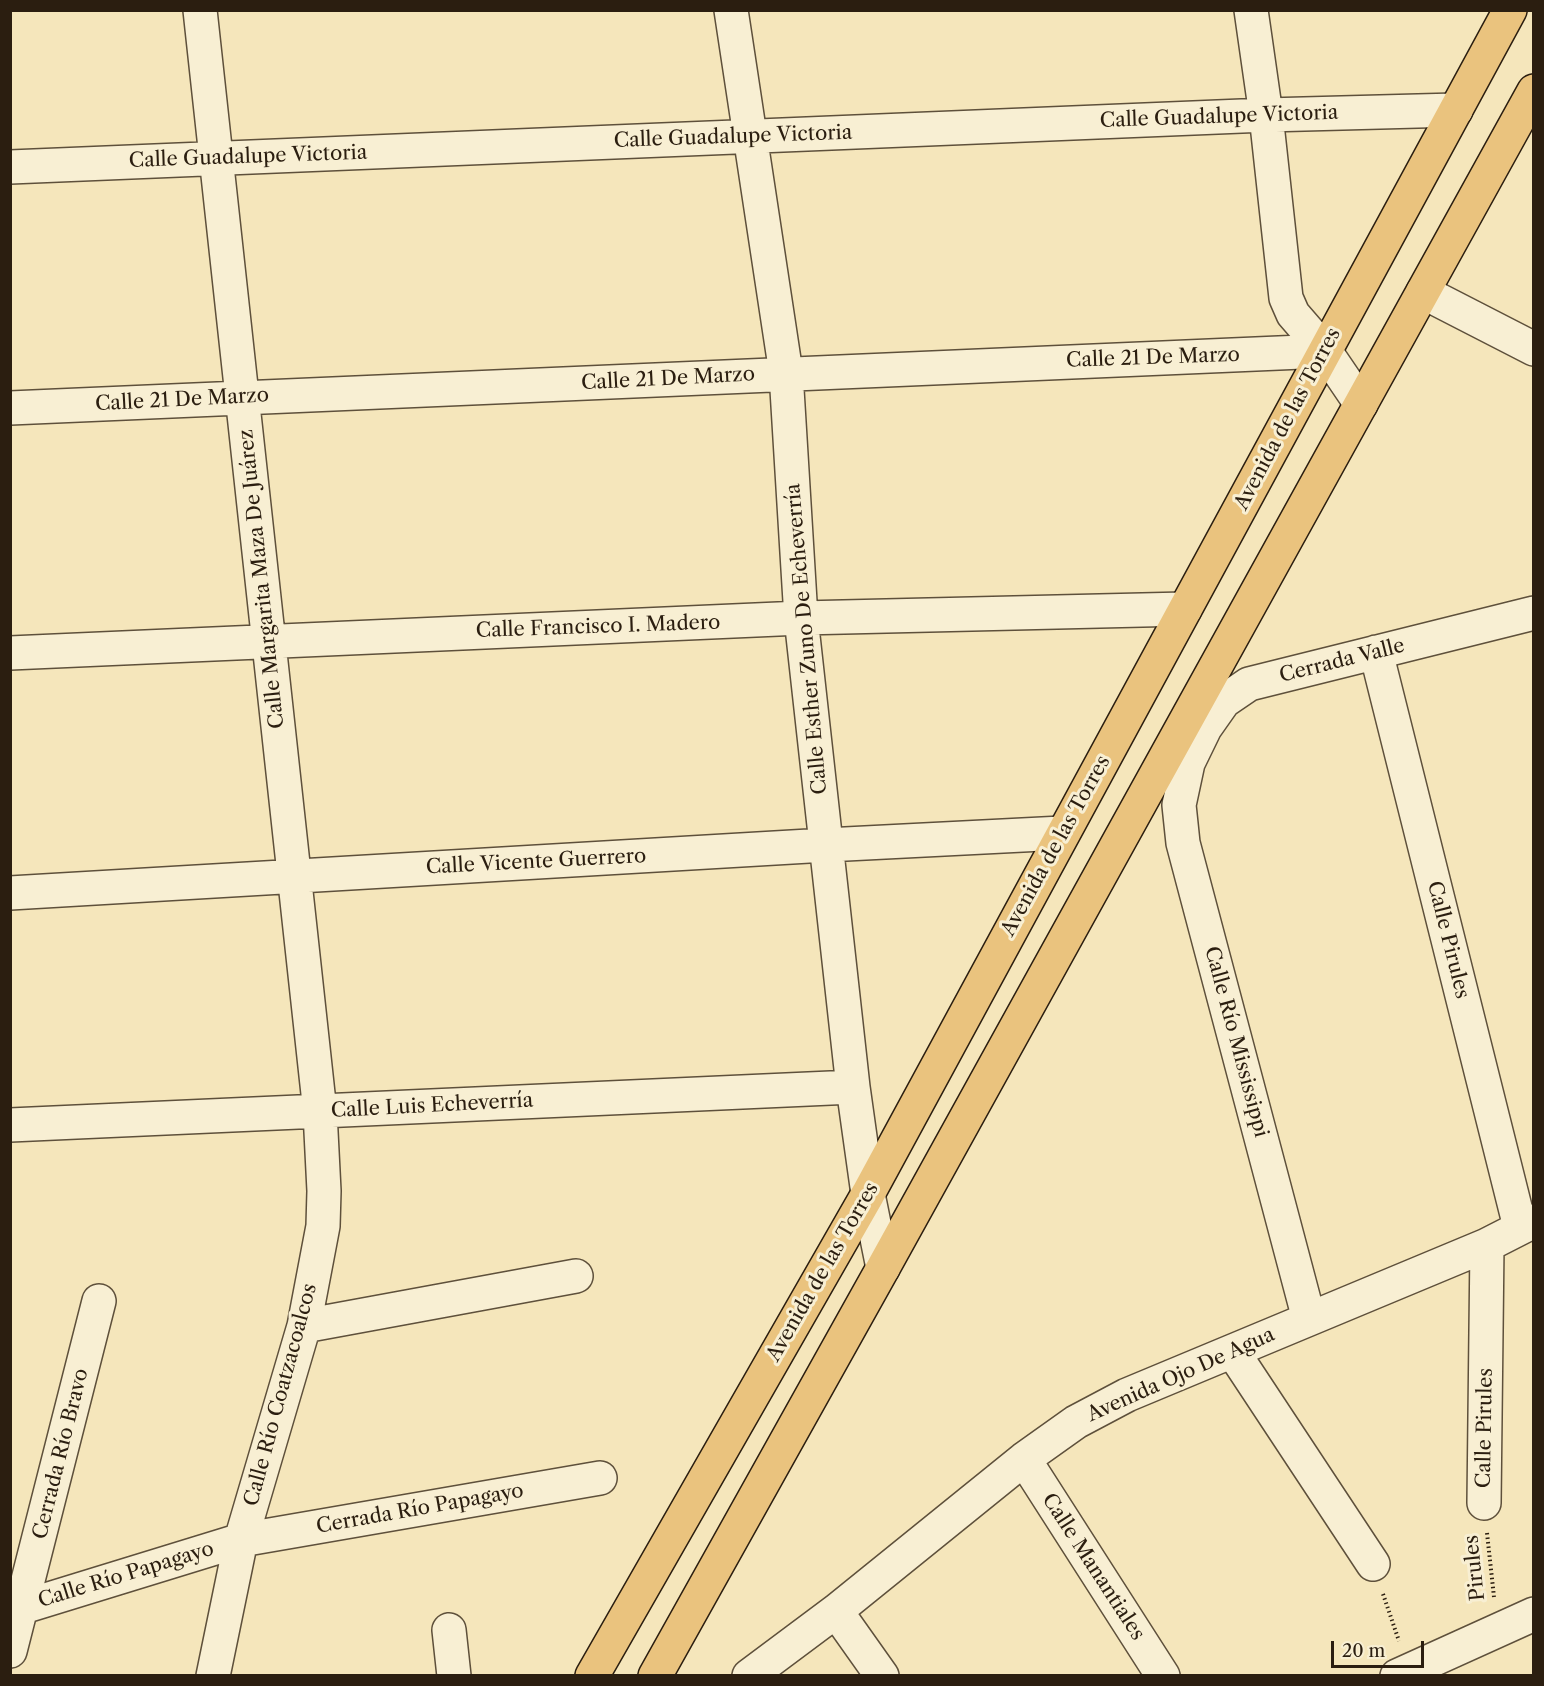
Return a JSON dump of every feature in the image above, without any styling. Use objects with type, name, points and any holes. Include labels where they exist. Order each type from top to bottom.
[{"type":"main road","name":"Avenida de las Torres","points":[[592,1676],[868,1194],[1510,10]]},
{"type":"main road","points":[[655,1676],[1533,91]]},
{"type":"street","name":"Calle Margarita Maza De Juárez","points":[[200,10],[320,1112]]},
{"type":"street","name":"Calle Esther Zuno De Echeverría","points":[[730,10],[786,373],[801,618],[853,1088],[868,1194],[883,1268]]},
{"type":"street","points":[[1251,10],[1266,115],[1286,298],[1293,314],[1325,351],[1361,404]]},
{"type":"street","name":"Calle Guadalupe Victoria","points":[[10,167],[1266,115],[1456,110]]},
{"type":"street","points":[[1423,292],[1533,349]]},
{"type":"street","name":"Calle 21 De Marzo","points":[[10,408],[1325,351]]},
{"type":"street","name":"Calle Francisco I. Madero","points":[[10,653],[801,618],[1185,609]]},
{"type":"street","name":"Cerrada Valle","points":[[1188,763],[1205,728],[1224,701],[1249,684],[1533,613]]},
{"type":"street","name":"Calle Pirules","points":[[1376,652],[1527,1224]]},
{"type":"street","name":"Calle Río Mississippi","points":[[1188,763],[1179,805],[1183,843],[1309,1319]]},
{"type":"street","name":"Calle Vicente Guerrero","points":[[10,893],[1062,833]]},
{"type":"street","name":"Calle Luis Echeverría","points":[[10,1125],[853,1088]]},
{"type":"street","name":"Calle Río Coatzacoalcos","points":[[213,1676],[241,1540],[304,1326],[322,1226],[324,1191],[320,1112]]},
{"type":"street","name":"Avenida Ojo De Agua","points":[[749,1676],[836,1611],[1024,1459],[1076,1422],[1126,1395],[1487,1245],[1527,1224]]},
{"type":"street","name":"Calle Pirules","points":[[1484,1503],[1487,1245]]},
{"type":"street","points":[[304,1326],[576,1276]]},
{"type":"street","name":"Cerrada Río Bravo","points":[[10,1652],[16,1609],[99,1301]]},
{"type":"street","points":[[1233,1352],[1373,1564]]},
{"type":"street","name":"Calle Manantiales","points":[[1024,1459],[1163,1676]]},
{"type":"street","name":"Cerrada Río Papagayo","points":[[241,1540],[600,1478]]},
{"type":"street","name":"Calle Río Papagayo","points":[[16,1609],[241,1540]]},
{"type":"street","points":[[836,1611],[882,1676]]},
{"type":"street","points":[[1405,1674],[1533,1614]]},
{"type":"street","points":[[449,1630],[454,1676]]},
{"type":"path","name":"Pirules","points":[[1484,1503],[1497,1630]]},
{"type":"path","points":[[1373,1564],[1405,1674]]}]
